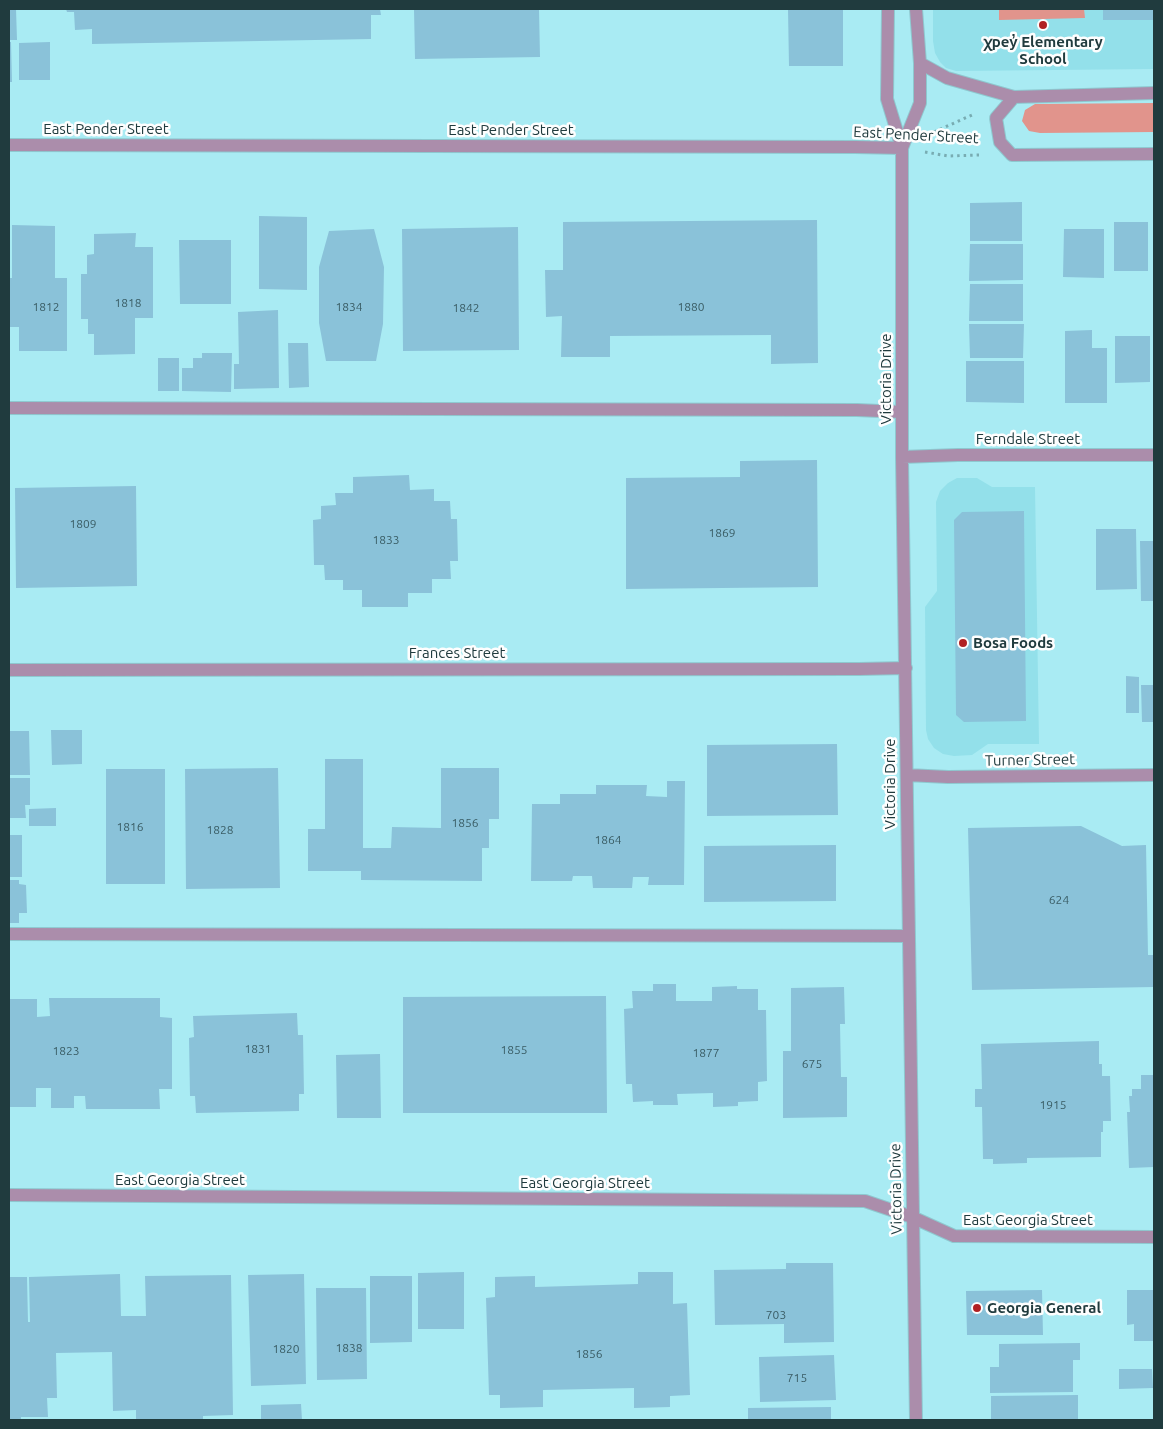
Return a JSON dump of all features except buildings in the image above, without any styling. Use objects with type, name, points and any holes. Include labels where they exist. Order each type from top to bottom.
[{"type":"street","name":"Victoria Drive","points":[[888,9],[887,99],[902,148],[902,457],[916,1420]]},
{"type":"street","name":"Victoria Drive","points":[[902,148],[920,103],[920,64],[916,9]]},
{"type":"street","points":[[920,64],[947,78],[1014,96],[1154,94]]},
{"type":"street","name":"East Pender Street","points":[[1012,155],[1000,142],[996,118],[1014,96]]},
{"type":"street","name":"East Pender Street","points":[[9,144],[902,148]]},
{"type":"street","points":[[1012,155],[1154,154]]},
{"type":"street","points":[[9,408],[857,410],[902,412]]},
{"type":"street","name":"Ferndale Street","points":[[902,457],[958,455],[1154,455]]},
{"type":"street","name":"Frances Street","points":[[9,670],[906,668]]},
{"type":"street","name":"Turner Street","points":[[906,775],[948,777],[1154,774]]},
{"type":"street","points":[[9,934],[909,936]]},
{"type":"street","name":"East Georgia Street","points":[[9,1195],[865,1201],[912,1217],[954,1236],[1154,1236]]},
{"type":"path","points":[[902,148],[974,115]]},
{"type":"path","name":"East Pender Street","points":[[902,148],[948,156],[1012,155]]},
{"type":"shaded area","name":"ꭓpey̓ Elementary School","points":[[933,9],[1154,9],[1154,69],[956,71],[946,68],[935,53]]},
{"type":"shaded area","points":[[999,9],[1084,9],[1085,18],[999,20]]},
{"type":"shaded area","points":[[1154,103],[1154,132],[1040,133],[1029,131],[1022,121],[1025,110],[1035,104]]},
{"type":"shaded area","points":[[957,478],[977,478],[992,487],[1035,487],[1039,744],[988,744],[972,755],[954,756],[943,754],[934,748],[928,739],[926,730],[925,607],[937,591],[936,502],[940,491]]},
{"type":"place","name":"ꭓpey̓ Elementary School","points":[[1043,25]]},
{"type":"place","name":"Bosa Foods","points":[[963,643]]},
{"type":"place","name":"Georgia General","points":[[977,1308]]}]
